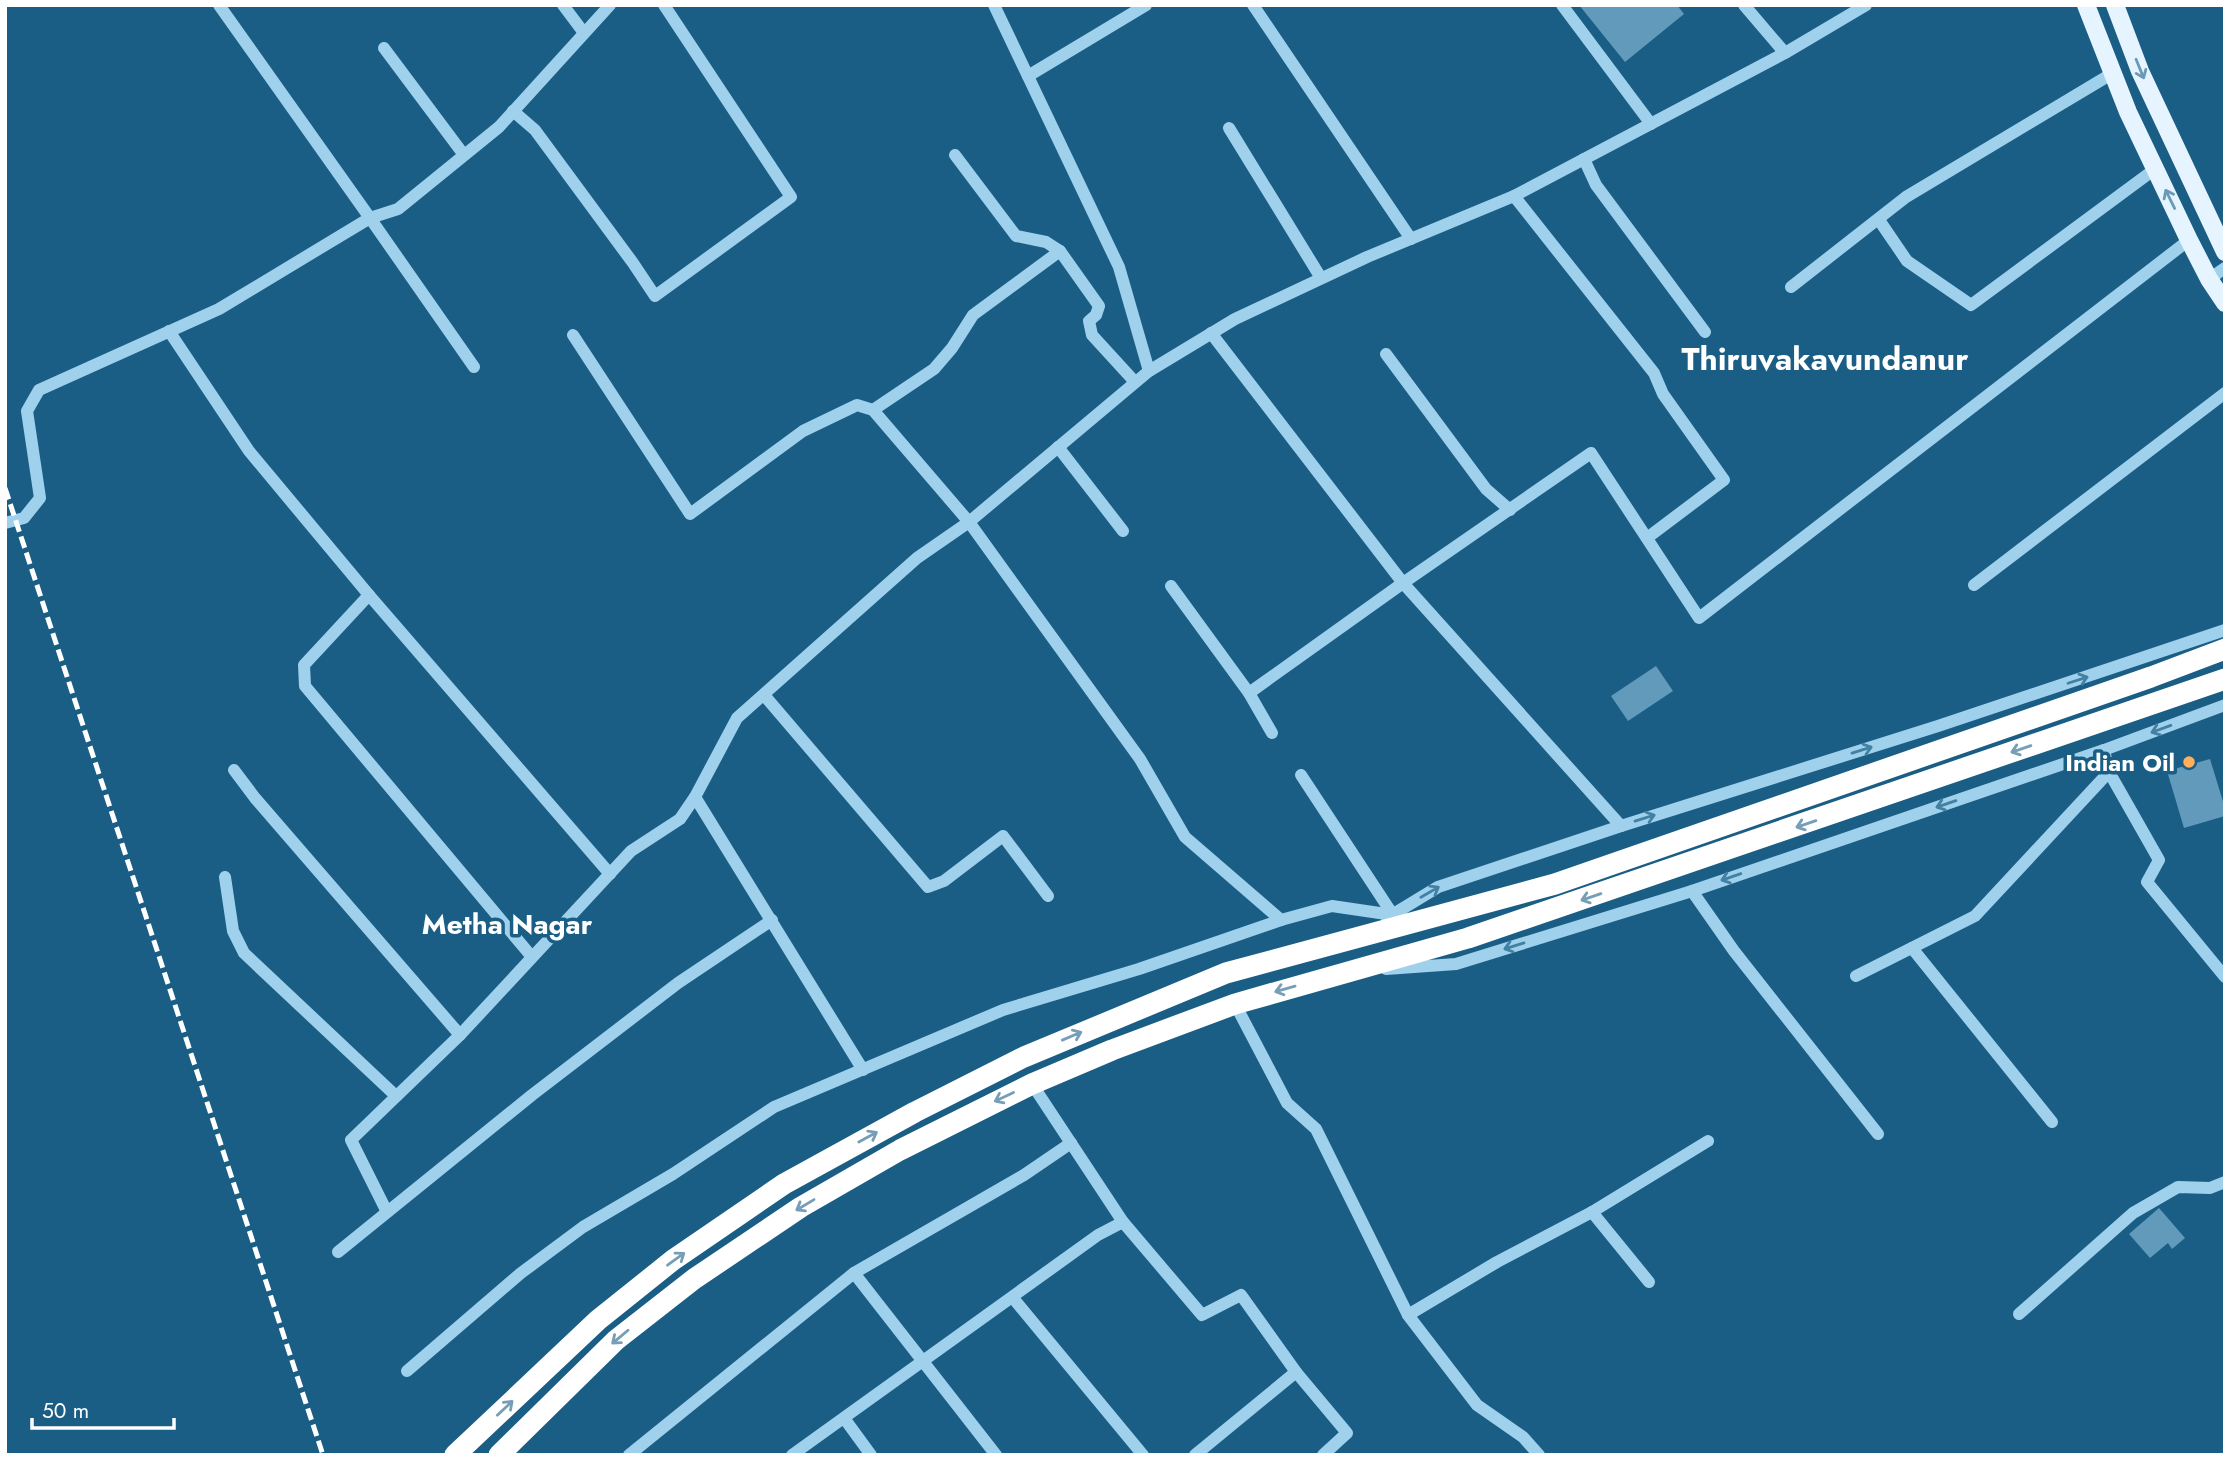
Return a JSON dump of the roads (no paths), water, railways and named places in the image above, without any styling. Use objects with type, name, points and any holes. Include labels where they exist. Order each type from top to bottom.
[{"type":"highway","points":[[455,1455],[598,1320],[673,1260],[784,1184],[1024,1056],[1226,973],[1555,884],[2225,649]]},
{"type":"highway","points":[[499,1455],[616,1340],[694,1279],[801,1207],[900,1150],[1032,1084],[1112,1049],[1235,1003],[1468,938],[2225,679]]},
{"type":"main road","points":[[2086,5],[2155,169],[2209,279],[2225,303]]},
{"type":"main road","points":[[2115,5],[2140,71],[2225,252]]},
{"type":"street","points":[[219,5],[474,367]]},
{"type":"street","points":[[563,5],[584,33]]},
{"type":"street","points":[[5,523],[24,518],[40,498],[27,411],[39,390],[219,309],[370,218],[398,209],[499,127],[610,5]]},
{"type":"street","points":[[513,111],[535,130],[655,296],[791,197],[664,5]]},
{"type":"street","points":[[995,5],[1119,267],[1149,370]]},
{"type":"street","points":[[1028,76],[1146,5]]},
{"type":"street","points":[[1253,5],[1411,239]]},
{"type":"street","points":[[1562,5],[1651,124]]},
{"type":"street","points":[[1744,5],[1785,54]]},
{"type":"street","points":[[387,1212],[351,1140],[460,1035],[631,851],[680,819],[695,797],[737,718],[916,558],[969,522],[1149,370],[1211,333],[1321,278],[1514,196],[1785,54],[1857,7]]},
{"type":"street","points":[[384,48],[464,155]]},
{"type":"street","points":[[1791,286],[1906,197],[2113,74]]},
{"type":"street","points":[[1229,128],[1321,278]]},
{"type":"street","points":[[955,155],[1016,236],[1046,242],[1060,251],[1099,306],[1090,321],[1092,335],[1135,382]]},
{"type":"street","points":[[1584,159],[1596,185],[1705,332]]},
{"type":"street","points":[[1879,220],[1908,261],[1971,305],[2155,169]]},
{"type":"street","points":[[1514,196],[1654,373],[1663,394],[1724,480],[1647,538]]},
{"type":"street","points":[[1248,693],[1591,453],[1699,618],[2189,240]]},
{"type":"street","points":[[873,410],[934,369],[952,348],[973,314],[1060,251]]},
{"type":"street","points":[[2209,279],[2225,268]]},
{"type":"street","points":[[169,331],[249,452],[610,874]]},
{"type":"street","points":[[1211,333],[1404,583],[1621,826]]},
{"type":"street","points":[[573,335],[690,514],[803,431],[857,405],[873,410],[969,522],[1140,760],[1185,837],[1281,920]]},
{"type":"street","points":[[1385,354],[1486,489],[1510,510]]},
{"type":"street","points":[[1974,585],[2225,393]]},
{"type":"street","points":[[1058,447],[1123,531]]},
{"type":"street","points":[[1171,586],[1248,693],[1272,733]]},
{"type":"street","points":[[369,594],[304,665],[305,686],[533,957]]},
{"type":"street","points":[[1351,940],[1437,887],[1938,726],[2225,630]]},
{"type":"street","points":[[764,695],[929,887],[944,881],[1003,836],[1048,897]]},
{"type":"street","points":[[1351,971],[1456,964],[1692,891],[2104,750],[2225,705]]},
{"type":"street","points":[[2104,750],[2109,772],[2159,860],[2147,882],[2225,977]]},
{"type":"street","points":[[234,770],[460,1035]]},
{"type":"street","points":[[1856,976],[1975,916],[2109,772]]},
{"type":"street","points":[[1301,775],[1393,915]]},
{"type":"street","points":[[695,797],[863,1070]]},
{"type":"street","points":[[225,877],[233,931],[244,953],[396,1096]]},
{"type":"street","points":[[1692,891],[1734,951],[1878,1134]]},
{"type":"street","points":[[407,1371],[520,1273],[583,1227],[673,1174],[774,1107],[1003,1010],[1139,969],[1281,920],[1332,906],[1393,915]]},
{"type":"street","points":[[338,1252],[532,1095],[668,991],[772,920]]},
{"type":"street","points":[[1912,948],[2052,1122]]},
{"type":"street","points":[[1235,1003],[1287,1103],[1316,1129],[1408,1315],[1477,1405],[1523,1437],[1539,1455]]},
{"type":"street","points":[[1032,1084],[1123,1222],[1202,1315],[1241,1295],[1296,1372],[1347,1433],[1323,1455]]},
{"type":"street","points":[[1408,1315],[1497,1262],[1592,1212],[1708,1141]]},
{"type":"street","points":[[629,1455],[854,1273],[1024,1175],[1072,1143]]},
{"type":"street","points":[[2019,1314],[2133,1213],[2178,1187],[2210,1188],[2225,1182]]},
{"type":"street","points":[[1592,1212],[1649,1282]]},
{"type":"street","points":[[792,1455],[1098,1236],[1123,1222]]},
{"type":"street","points":[[854,1273],[996,1455]]},
{"type":"street","points":[[1013,1297],[1143,1455]]},
{"type":"street","points":[[1195,1455],[1296,1372]]},
{"type":"street","points":[[844,1418],[871,1455]]},
{"type":"railway","points":[[5,488],[323,1455]]},
{"type":"place","name":"Indian Oil","points":[[2189,762]]},
{"type":"district","name":"Thiruvakavundanur","points":[[1825,359]]},
{"type":"district","name":"Metha Nagar","points":[[507,924]]}]
